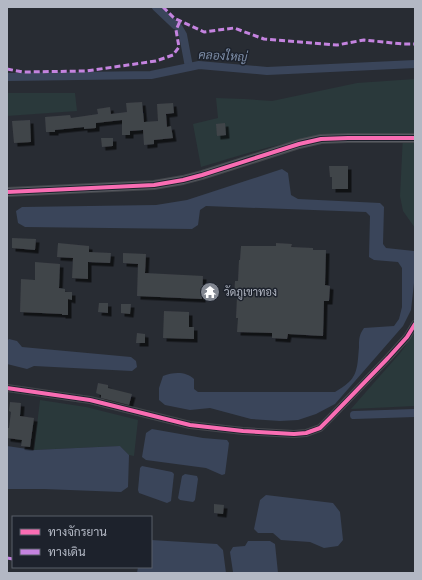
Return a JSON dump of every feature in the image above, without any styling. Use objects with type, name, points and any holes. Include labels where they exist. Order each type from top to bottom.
[{"type":"street","points":[[7,192],[154,185],[202,175],[299,144],[321,139],[415,138]]},
{"type":"street","points":[[7,388],[90,400],[190,425],[243,431],[306,434],[320,428],[330,418],[407,337],[415,324]]},
{"type":"shaded area","points":[[415,79],[415,228],[403,211],[400,196],[403,135],[366,134],[313,138],[265,148],[201,167],[193,124],[218,118],[216,98],[272,101],[357,83]]},
{"type":"shaded area","points":[[7,93],[75,93],[77,111],[7,116]]},
{"type":"shaded area","points":[[415,332],[415,406],[351,409],[401,352]]},
{"type":"shaded area","points":[[40,400],[86,407],[138,420],[134,456],[129,455],[120,446],[34,450]]},
{"type":"water","points":[[282,169],[288,173],[291,195],[298,199],[380,203],[384,207],[383,244],[386,248],[414,251],[415,253],[415,274],[411,310],[403,326],[335,404],[316,414],[298,420],[280,421],[251,419],[210,408],[190,410],[165,405],[159,400],[159,388],[163,376],[175,373],[183,373],[191,376],[194,379],[194,389],[198,392],[335,392],[348,383],[355,374],[357,368],[360,337],[364,328],[394,326],[399,319],[402,307],[402,268],[398,262],[374,260],[369,257],[370,216],[366,212],[206,206],[200,210],[198,225],[192,229],[25,227],[18,223],[16,211],[22,207],[156,205],[187,200]]},
{"type":"water","points":[[9,339],[17,341],[22,347],[131,357],[136,361],[137,367],[132,371],[34,366],[27,369],[7,364],[7,341]]},
{"type":"water","points":[[152,429],[203,438],[227,440],[229,443],[225,474],[222,475],[206,468],[146,460],[142,457],[146,433]]},
{"type":"water","points":[[7,446],[34,450],[120,446],[129,455],[128,487],[121,492],[7,489]]},
{"type":"water","points":[[142,466],[172,472],[174,474],[171,501],[167,503],[139,493],[140,468]]},
{"type":"water","points":[[185,474],[197,476],[198,479],[195,500],[193,502],[180,500],[178,498],[182,476]]},
{"type":"water","points":[[266,495],[333,503],[340,512],[343,540],[338,546],[324,548],[310,542],[281,540],[273,533],[258,533],[254,529],[260,500]]},
{"type":"water","points":[[152,540],[217,544],[223,550],[226,573],[137,573],[138,568],[152,568]]},
{"type":"water","points":[[248,541],[270,541],[275,544],[278,573],[233,572],[230,552],[233,547],[245,546]]},
{"type":"building","points":[[142,102],[144,122],[158,121],[157,104],[173,103],[174,113],[166,114],[167,127],[171,126],[173,138],[154,140],[154,144],[144,145],[143,130],[130,131],[130,135],[122,135],[122,120],[96,123],[96,128],[84,129],[84,127],[46,132],[45,117],[70,115],[71,118],[98,114],[97,109],[110,107],[111,114],[127,112],[126,103]]},
{"type":"building","points":[[30,120],[31,142],[14,143],[12,121]]},
{"type":"building","points":[[225,123],[226,135],[217,136],[216,124]]},
{"type":"building","points":[[101,138],[113,138],[113,146],[102,147]]},
{"type":"building","points":[[329,166],[348,166],[348,189],[332,189],[332,177],[330,177]]},
{"type":"building","points":[[12,238],[36,239],[35,250],[12,248]]},
{"type":"building","points":[[58,243],[89,246],[89,252],[111,253],[110,263],[88,262],[88,279],[72,278],[73,258],[57,257]]},
{"type":"building","points":[[276,243],[292,244],[291,247],[326,250],[325,285],[330,286],[329,301],[324,301],[323,336],[288,334],[287,339],[272,338],[272,333],[237,332],[237,297],[234,297],[235,281],[238,281],[241,246],[276,246]]},
{"type":"building","points":[[123,253],[146,254],[145,273],[203,276],[202,299],[137,296],[138,264],[123,263]]},
{"type":"building","points":[[35,262],[60,264],[59,288],[65,289],[65,292],[72,292],[72,300],[68,299],[68,315],[20,312],[21,279],[35,280]]},
{"type":"building","points":[[99,303],[108,303],[108,313],[98,312]]},
{"type":"building","points":[[121,304],[131,304],[130,314],[121,313]]},
{"type":"building","points":[[164,311],[189,312],[189,327],[194,327],[194,339],[163,338]]},
{"type":"building","points":[[137,333],[145,334],[145,343],[136,343]]},
{"type":"building","points":[[98,383],[108,385],[108,388],[132,394],[129,405],[101,398],[101,395],[96,393]]},
{"type":"building","points":[[10,402],[21,403],[20,416],[34,418],[30,447],[21,446],[22,440],[7,438],[7,428],[9,428],[11,412],[9,411]]},
{"type":"building","points":[[214,504],[224,505],[223,514],[214,513]]},
{"type":"waterway","points":[[156,7],[175,25]]},
{"type":"waterway","points":[[179,28],[183,35],[189,67]]},
{"type":"waterway","name":"คลองใหญ่","points":[[7,77],[151,75],[199,65],[267,71],[415,64]]},
{"type":"waterway","points":[[354,415],[415,413]]},
{"type":"marked path","points":[[163,7],[174,18],[204,32],[234,28],[264,39],[337,45],[364,40],[415,44]]},
{"type":"marked path","points":[[7,69],[23,72],[86,71],[156,61],[173,55],[179,47],[176,30],[180,21]]},
{"type":"marked path","points":[[7,558],[12,559]]},
{"type":"cycle path","points":[[7,192],[154,185],[202,175],[299,144],[321,139],[415,138]]},
{"type":"cycle path","points":[[7,388],[90,400],[190,425],[243,431],[294,434],[306,433],[320,428],[388,358],[407,337],[415,324]]},
{"type":"place","name":"วัดภูเขาทอง","points":[[210,292]]}]
